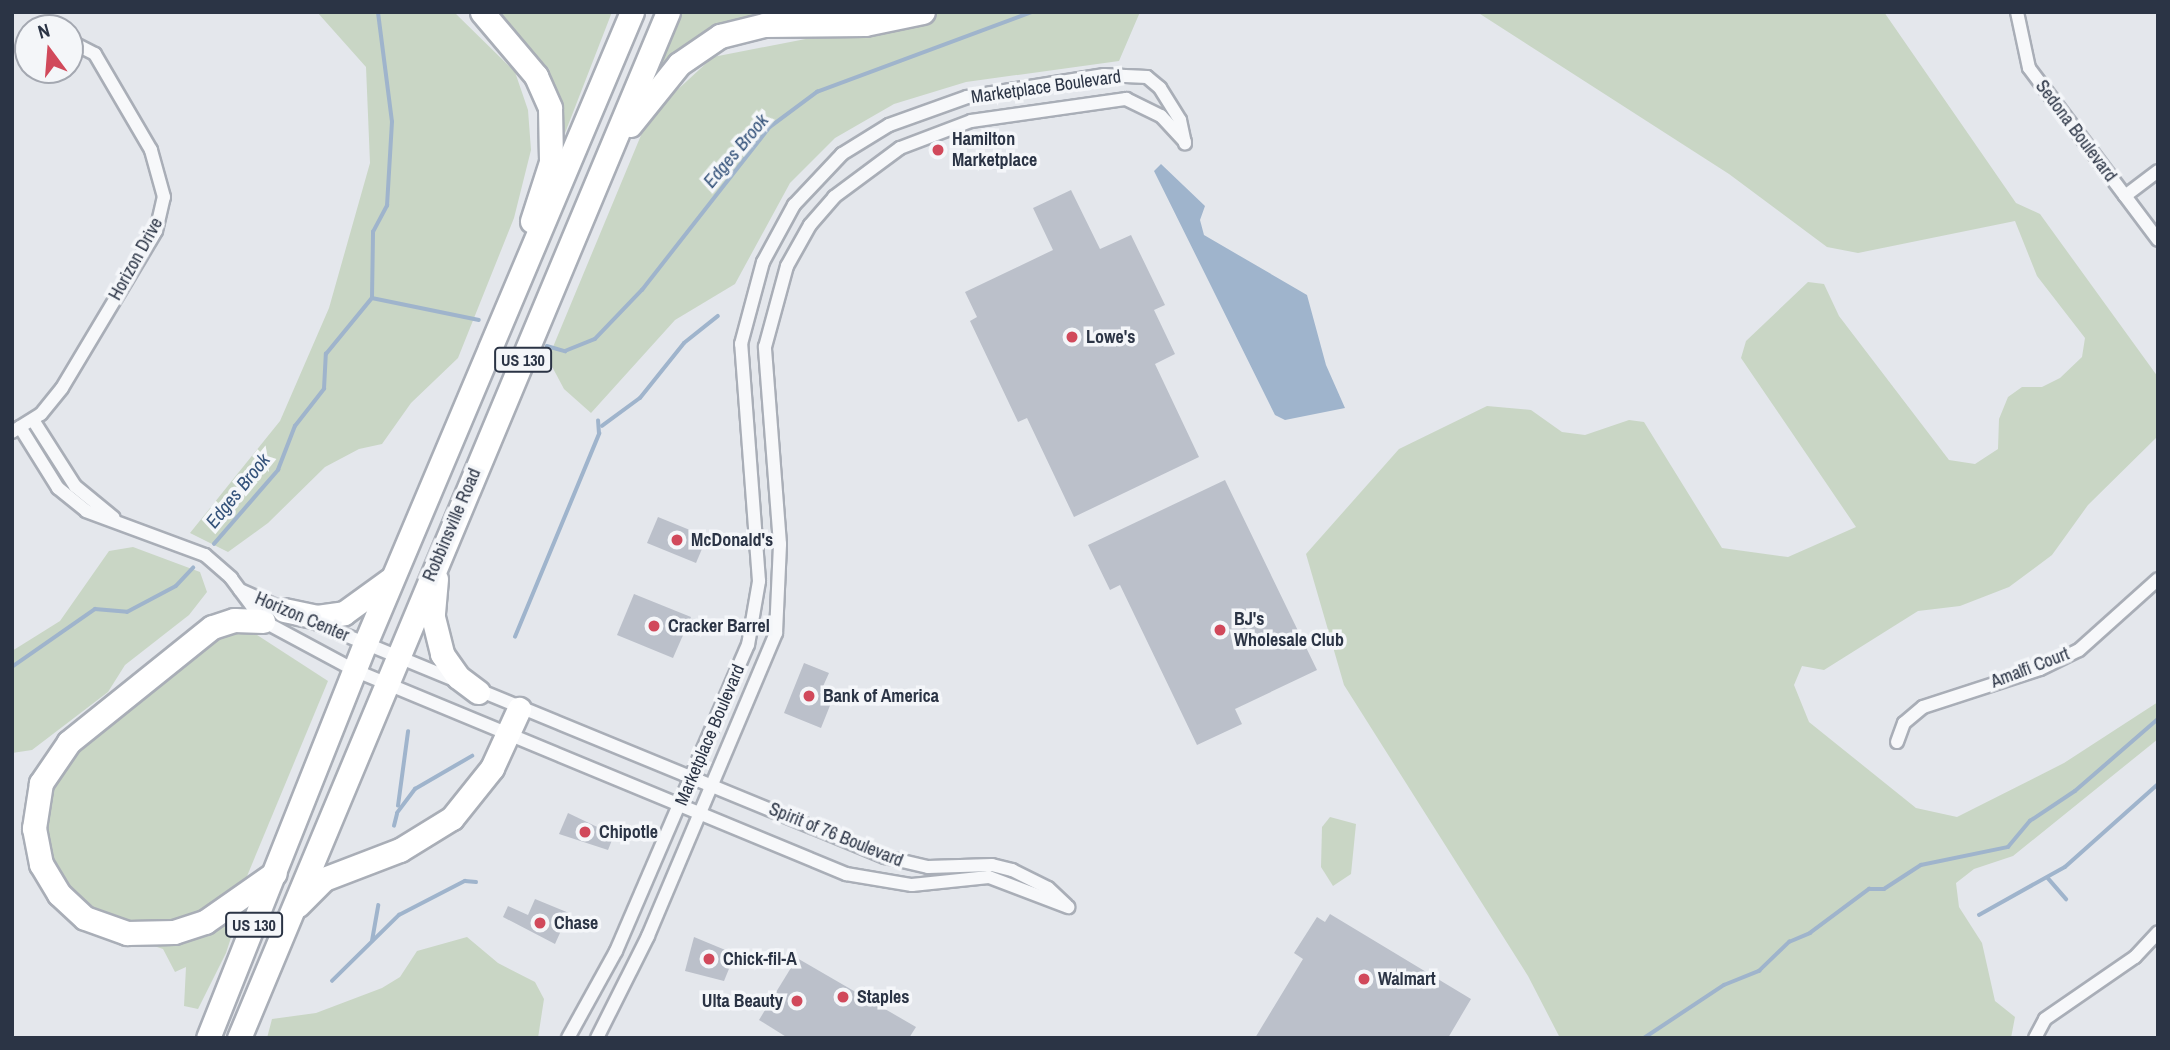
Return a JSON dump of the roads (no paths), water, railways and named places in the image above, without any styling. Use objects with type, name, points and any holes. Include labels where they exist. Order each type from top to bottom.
[{"type":"highway","points":[[482,12],[536,76],[553,127],[551,162],[494,340]]},
{"type":"highway","name":"Robbinsville Road","points":[[208,1038],[354,670],[632,12]]},
{"type":"highway","name":"Robbinsville Road","points":[[239,1038],[395,658],[667,12]]},
{"type":"highway","points":[[604,162],[679,64],[720,36],[764,25],[865,24],[923,12]]},
{"type":"highway","points":[[438,557],[435,633],[458,677],[478,692]]},
{"type":"highway","points":[[284,610],[317,617],[344,614],[393,577]]},
{"type":"highway","points":[[263,621],[234,620],[212,627],[69,742],[41,783],[33,828],[41,864],[59,894],[85,918],[127,933],[165,933],[205,922],[275,873]]},
{"type":"highway","points":[[289,915],[324,879],[400,850],[452,818],[483,783],[519,709]]},
{"type":"street","name":"Sedona Boulevard","points":[[2017,12],[2029,68],[2158,240]]},
{"type":"street","name":"Horizon Drive","points":[[16,430],[33,420],[62,388],[156,231],[164,197],[151,150],[95,54],[84,48]]},
{"type":"street","name":"Marketplace Boulevard","points":[[568,1038],[602,981],[748,645],[759,581],[741,344],[745,316],[774,234],[817,177],[888,125],[967,97],[1104,75],[1147,77],[1180,120],[1185,142],[1161,116],[1126,99],[971,121],[900,148],[834,197],[810,225],[787,266],[765,347],[780,544],[776,633],[648,936],[597,1038]]},
{"type":"street","points":[[2125,196],[2158,171]]},
{"type":"street","name":"Horizon Center","points":[[33,420],[75,486],[120,522]]},
{"type":"street","name":"Horizon Center","points":[[16,430],[58,488],[86,511],[205,555],[240,590],[263,621],[354,670]]},
{"type":"street","name":"Amalfi Court","points":[[1898,742],[1904,723],[1923,707],[2040,668],[2079,650],[2158,579]]},
{"type":"street","name":"Horizon Center","points":[[240,590],[365,644]]},
{"type":"street","name":"Spirit of 76 Boulevard","points":[[354,670],[679,808],[867,881],[912,886],[989,877],[1068,907],[1048,888],[1012,870],[906,864],[519,709],[365,644]]},
{"type":"street","points":[[2035,1038],[2046,1018],[2136,957],[2158,932]]},
{"type":"water","points":[[1161,164],[1205,206],[1200,220],[1204,235],[1307,295],[1326,365],[1345,408],[1285,420],[1275,415],[1154,171]]},
{"type":"waterway","points":[[372,298],[373,232],[387,206],[392,122],[378,12]]},
{"type":"waterway","name":"Edges Brook","points":[[547,346],[565,351],[595,339],[642,290],[770,127],[817,92],[1032,12]]},
{"type":"waterway","name":"Edges Brook","points":[[372,298],[479,320]]},
{"type":"waterway","name":"Edges Brook","points":[[214,544],[278,470],[295,426],[324,389],[326,354],[372,298]]},
{"type":"waterway","points":[[602,426],[640,398],[684,343],[718,316]]},
{"type":"waterway","points":[[515,637],[599,434],[598,421]]},
{"type":"waterway","name":"Edges Brook","points":[[12,667],[95,609],[127,612],[176,586],[193,568]]},
{"type":"waterway","points":[[1644,1038],[1724,985],[1759,971],[1789,942],[1810,933],[1869,889],[1884,889],[1921,865],[2008,847],[2030,821],[2075,791],[2158,719]]},
{"type":"waterway","points":[[398,806],[408,732]]},
{"type":"waterway","points":[[397,813],[415,789],[472,756]]},
{"type":"waterway","points":[[1979,915],[2065,867],[2158,784]]},
{"type":"waterway","points":[[394,826],[397,814]]},
{"type":"waterway","points":[[2048,878],[2066,899]]},
{"type":"waterway","points":[[332,981],[399,915],[465,881],[476,882]]},
{"type":"waterway","points":[[372,941],[378,906]]},
{"type":"place","name":"Hamilton Marketplace","points":[[938,150]]},
{"type":"place","name":"Lowe's","points":[[1072,337]]},
{"type":"place","name":"McDonald's","points":[[677,540]]},
{"type":"place","name":"Cracker Barrel","points":[[654,626]]},
{"type":"place","name":"BJ's Wholesale Club","points":[[1220,630]]},
{"type":"place","name":"Bank of America","points":[[809,696]]},
{"type":"place","name":"Chipotle","points":[[585,832]]},
{"type":"place","name":"Chase","points":[[540,923]]},
{"type":"place","name":"Chick-fil-A","points":[[709,959]]},
{"type":"place","name":"Walmart","points":[[1364,979]]},
{"type":"place","name":"Staples","points":[[843,997]]},
{"type":"place","name":"Ulta Beauty","points":[[797,1001]]}]
